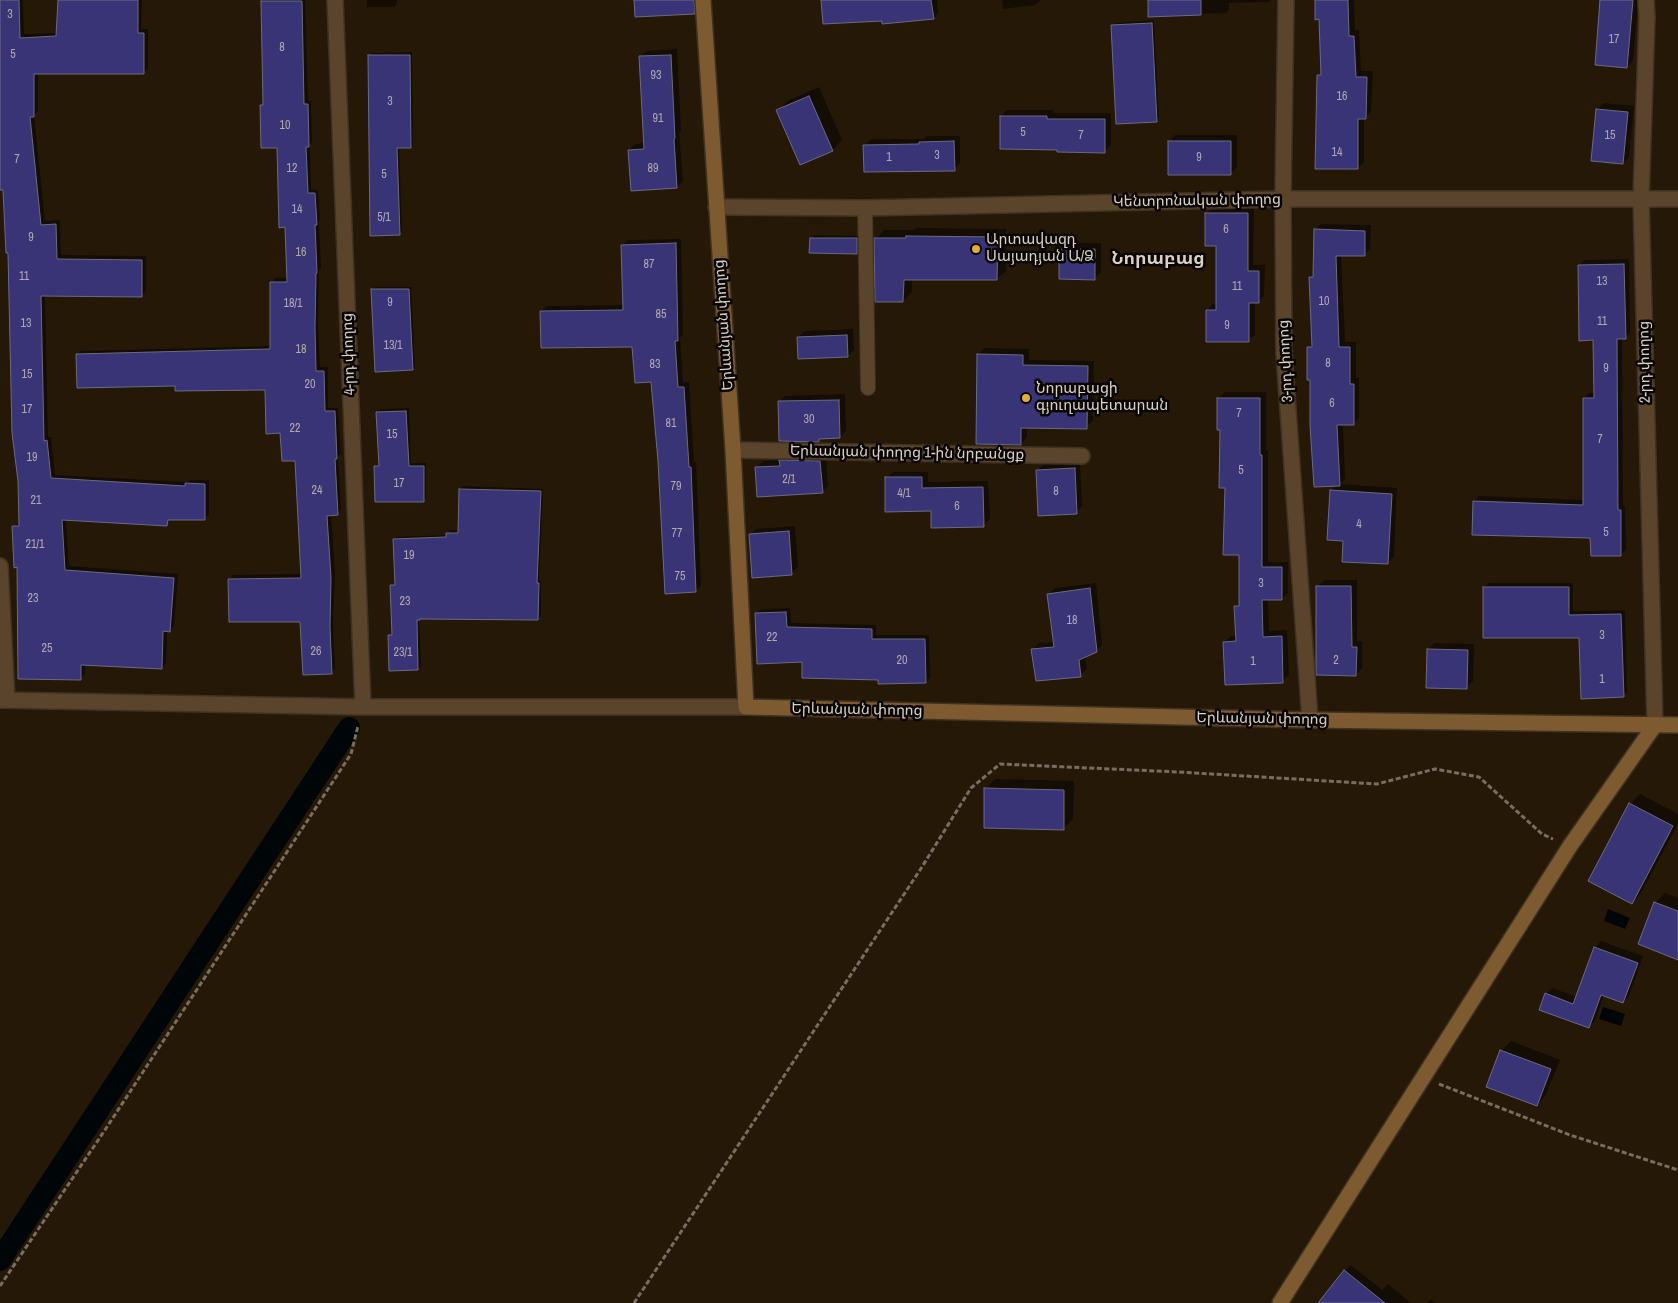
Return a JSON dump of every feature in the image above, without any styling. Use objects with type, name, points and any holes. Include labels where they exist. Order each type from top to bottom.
[{"type":"main road","name":"Երևանյան փողոց","points":[[703,0],[733,450],[746,708],[1310,720],[1678,725]]},
{"type":"main road","points":[[1280,1303],[1570,846],[1655,725]]},
{"type":"street","name":"4-րդ փողոց","points":[[335,0],[363,707]]},
{"type":"street","name":"3-րդ փողոց","points":[[1286,0],[1282,199],[1284,353],[1310,720]]},
{"type":"street","name":"2-րդ փողոց","points":[[1646,0],[1641,200],[1655,725]]},
{"type":"street","name":"Կենտրոնական փողոց","points":[[716,207],[865,208],[1282,199],[1678,199]]},
{"type":"street","name":"Երևանյան փողոց 1-ին նրբանցք","points":[[733,450],[1082,456]]},
{"type":"street","points":[[0,566],[3,700],[363,707],[746,708]]},
{"type":"lane","points":[[865,208],[868,388]]},
{"type":"path","points":[[0,1286],[351,754],[363,707]]},
{"type":"path","points":[[634,1303],[920,870],[971,788],[1000,764],[1377,784],[1435,770],[1479,777],[1542,834],[1570,846]]},
{"type":"path","points":[[1424,1078],[1570,1135],[1678,1170]]},
{"type":"shaded area","points":[[1608,909],[1630,918],[1625,929],[1604,921]]},
{"type":"shaded area","points":[[1603,1007],[1625,1014],[1621,1026],[1599,1019]]},
{"type":"building","points":[[0,0],[19,0],[20,38],[56,36],[58,0],[138,0],[138,33],[144,33],[144,74],[34,74],[34,117],[30,117],[41,225],[56,224],[57,259],[142,260],[142,297],[41,296],[44,441],[47,440],[51,478],[185,486],[185,483],[205,484],[205,520],[168,520],[167,526],[62,520],[65,570],[174,578],[170,632],[163,631],[162,669],[81,665],[81,680],[18,679],[17,567],[14,568],[12,526],[19,526],[18,481],[12,433],[8,253],[6,253],[3,190],[0,190]]},
{"type":"building","points":[[634,0],[694,0],[695,14],[635,17]]},
{"type":"building","points":[[821,0],[931,0],[934,19],[882,24],[882,21],[823,24]]},
{"type":"building","points":[[1148,0],[1201,0],[1201,15],[1148,17]]},
{"type":"building","points":[[1315,0],[1348,0],[1349,36],[1354,36],[1356,77],[1367,77],[1366,119],[1358,119],[1358,169],[1315,169],[1317,75],[1321,75],[1319,19],[1315,20]]},
{"type":"building","points":[[1600,0],[1633,0],[1627,68],[1595,65]]},
{"type":"building","points":[[261,1],[302,1],[304,104],[308,104],[309,147],[306,147],[308,193],[315,193],[317,225],[315,225],[317,273],[316,371],[324,371],[325,411],[335,411],[338,515],[327,516],[331,578],[330,627],[332,674],[303,675],[300,622],[229,622],[228,579],[301,578],[295,461],[282,461],[280,433],[266,434],[265,390],[175,391],[175,386],[77,388],[76,354],[270,349],[270,282],[287,282],[285,227],[279,228],[277,148],[261,148],[260,105],[263,105]]},
{"type":"building","points":[[1152,23],[1157,122],[1116,124],[1111,25]]},
{"type":"building","points":[[368,55],[410,55],[411,148],[397,148],[400,235],[370,236]]},
{"type":"building","points":[[671,55],[677,188],[631,191],[628,150],[644,149],[639,56]]},
{"type":"building","points":[[809,96],[833,151],[800,165],[776,110]]},
{"type":"building","points":[[1596,109],[1628,112],[1623,164],[1591,161]]},
{"type":"building","points":[[1000,116],[1047,116],[1047,119],[1105,119],[1105,153],[1000,149]]},
{"type":"building","points":[[954,141],[955,171],[864,172],[863,145]]},
{"type":"building","points":[[1168,141],[1231,141],[1231,175],[1168,175]]},
{"type":"building","points":[[1205,213],[1248,213],[1248,271],[1259,271],[1259,303],[1249,303],[1249,342],[1206,342],[1206,310],[1216,310],[1216,246],[1205,246]]},
{"type":"building","points":[[1314,229],[1365,231],[1365,256],[1336,256],[1339,347],[1350,347],[1350,384],[1354,384],[1354,425],[1337,425],[1340,486],[1314,487],[1310,425],[1310,380],[1307,380],[1307,347],[1312,347],[1309,277],[1313,277]]},
{"type":"building","points":[[906,236],[998,237],[997,280],[904,280],[903,302],[875,302],[874,238],[906,238]]},
{"type":"building","points":[[810,238],[857,238],[857,254],[809,253]]},
{"type":"building","points":[[676,243],[678,341],[675,341],[678,387],[684,387],[689,467],[691,467],[696,592],[665,594],[658,461],[651,382],[635,383],[632,347],[541,348],[540,311],[623,310],[621,245]]},
{"type":"building","points":[[1059,249],[1095,249],[1095,280],[1059,279]]},
{"type":"building","points":[[1624,264],[1626,339],[1617,339],[1618,510],[1621,510],[1621,556],[1591,556],[1590,538],[1472,535],[1473,501],[1583,505],[1583,398],[1594,398],[1593,340],[1579,341],[1578,265]]},
{"type":"building","points":[[371,289],[409,289],[413,370],[375,372]]},
{"type":"building","points":[[847,335],[848,357],[798,359],[797,337]]},
{"type":"building","points":[[977,354],[1023,355],[1023,365],[1088,366],[1087,429],[1021,428],[1021,445],[976,444]]},
{"type":"building","points":[[1217,398],[1260,398],[1262,567],[1282,567],[1282,600],[1262,600],[1263,637],[1282,636],[1283,683],[1225,685],[1223,642],[1236,641],[1234,606],[1239,606],[1239,555],[1223,555],[1225,488],[1219,488],[1220,430],[1217,430]]},
{"type":"building","points":[[839,400],[840,438],[819,439],[819,442],[779,441],[778,401]]},
{"type":"building","points":[[406,411],[409,466],[424,466],[424,502],[375,502],[374,466],[379,466],[376,412]]},
{"type":"building","points":[[779,460],[820,461],[823,493],[757,497],[755,467],[780,466]]},
{"type":"building","points":[[1075,468],[1077,514],[1038,516],[1036,470]]},
{"type":"building","points":[[885,477],[922,477],[922,488],[983,487],[984,527],[931,528],[931,511],[885,512]]},
{"type":"building","points":[[459,489],[541,491],[537,583],[539,583],[538,620],[417,620],[418,670],[389,671],[388,635],[392,635],[390,585],[395,585],[393,539],[446,537],[446,533],[458,533]]},
{"type":"building","points":[[1330,490],[1392,494],[1388,564],[1342,562],[1343,541],[1327,540]]},
{"type":"building","points":[[789,531],[792,575],[752,578],[749,534]]},
{"type":"building","points":[[1316,586],[1351,586],[1352,647],[1357,647],[1356,676],[1316,675]]},
{"type":"building","points":[[1483,587],[1569,587],[1569,615],[1621,614],[1624,697],[1581,699],[1579,638],[1483,638]]},
{"type":"building","points":[[1090,588],[1097,652],[1079,660],[1081,677],[1036,681],[1031,649],[1054,647],[1047,594]]},
{"type":"building","points":[[786,612],[787,627],[872,629],[872,639],[925,639],[926,683],[878,684],[878,680],[802,678],[802,662],[757,664],[755,613]]},
{"type":"building","points":[[1427,649],[1468,650],[1467,689],[1426,688]]},
{"type":"building","points":[[984,788],[1064,790],[1064,830],[984,828]]},
{"type":"building","points":[[1629,803],[1673,826],[1632,904],[1588,881]]},
{"type":"building","points":[[1654,902],[1678,911],[1678,960],[1638,944]]},
{"type":"building","points":[[1594,947],[1638,963],[1623,1003],[1601,995],[1589,1028],[1539,1010],[1545,993],[1573,1004]]},
{"type":"building","points":[[1500,1050],[1551,1069],[1537,1106],[1486,1087]]},
{"type":"building","points":[[1344,1270],[1385,1303],[1318,1303]]},
{"type":"waterway","points":[[0,1260],[349,728]]},
{"type":"place","name":"Արտավազդ Սայադյան Ա/Ձ","points":[[976,249]]},
{"type":"place","name":"Նորաբացի գյուղապետարան","points":[[1026,398]]},
{"type":"district","name":"Նորաբաց","points":[[1158,259]]}]
